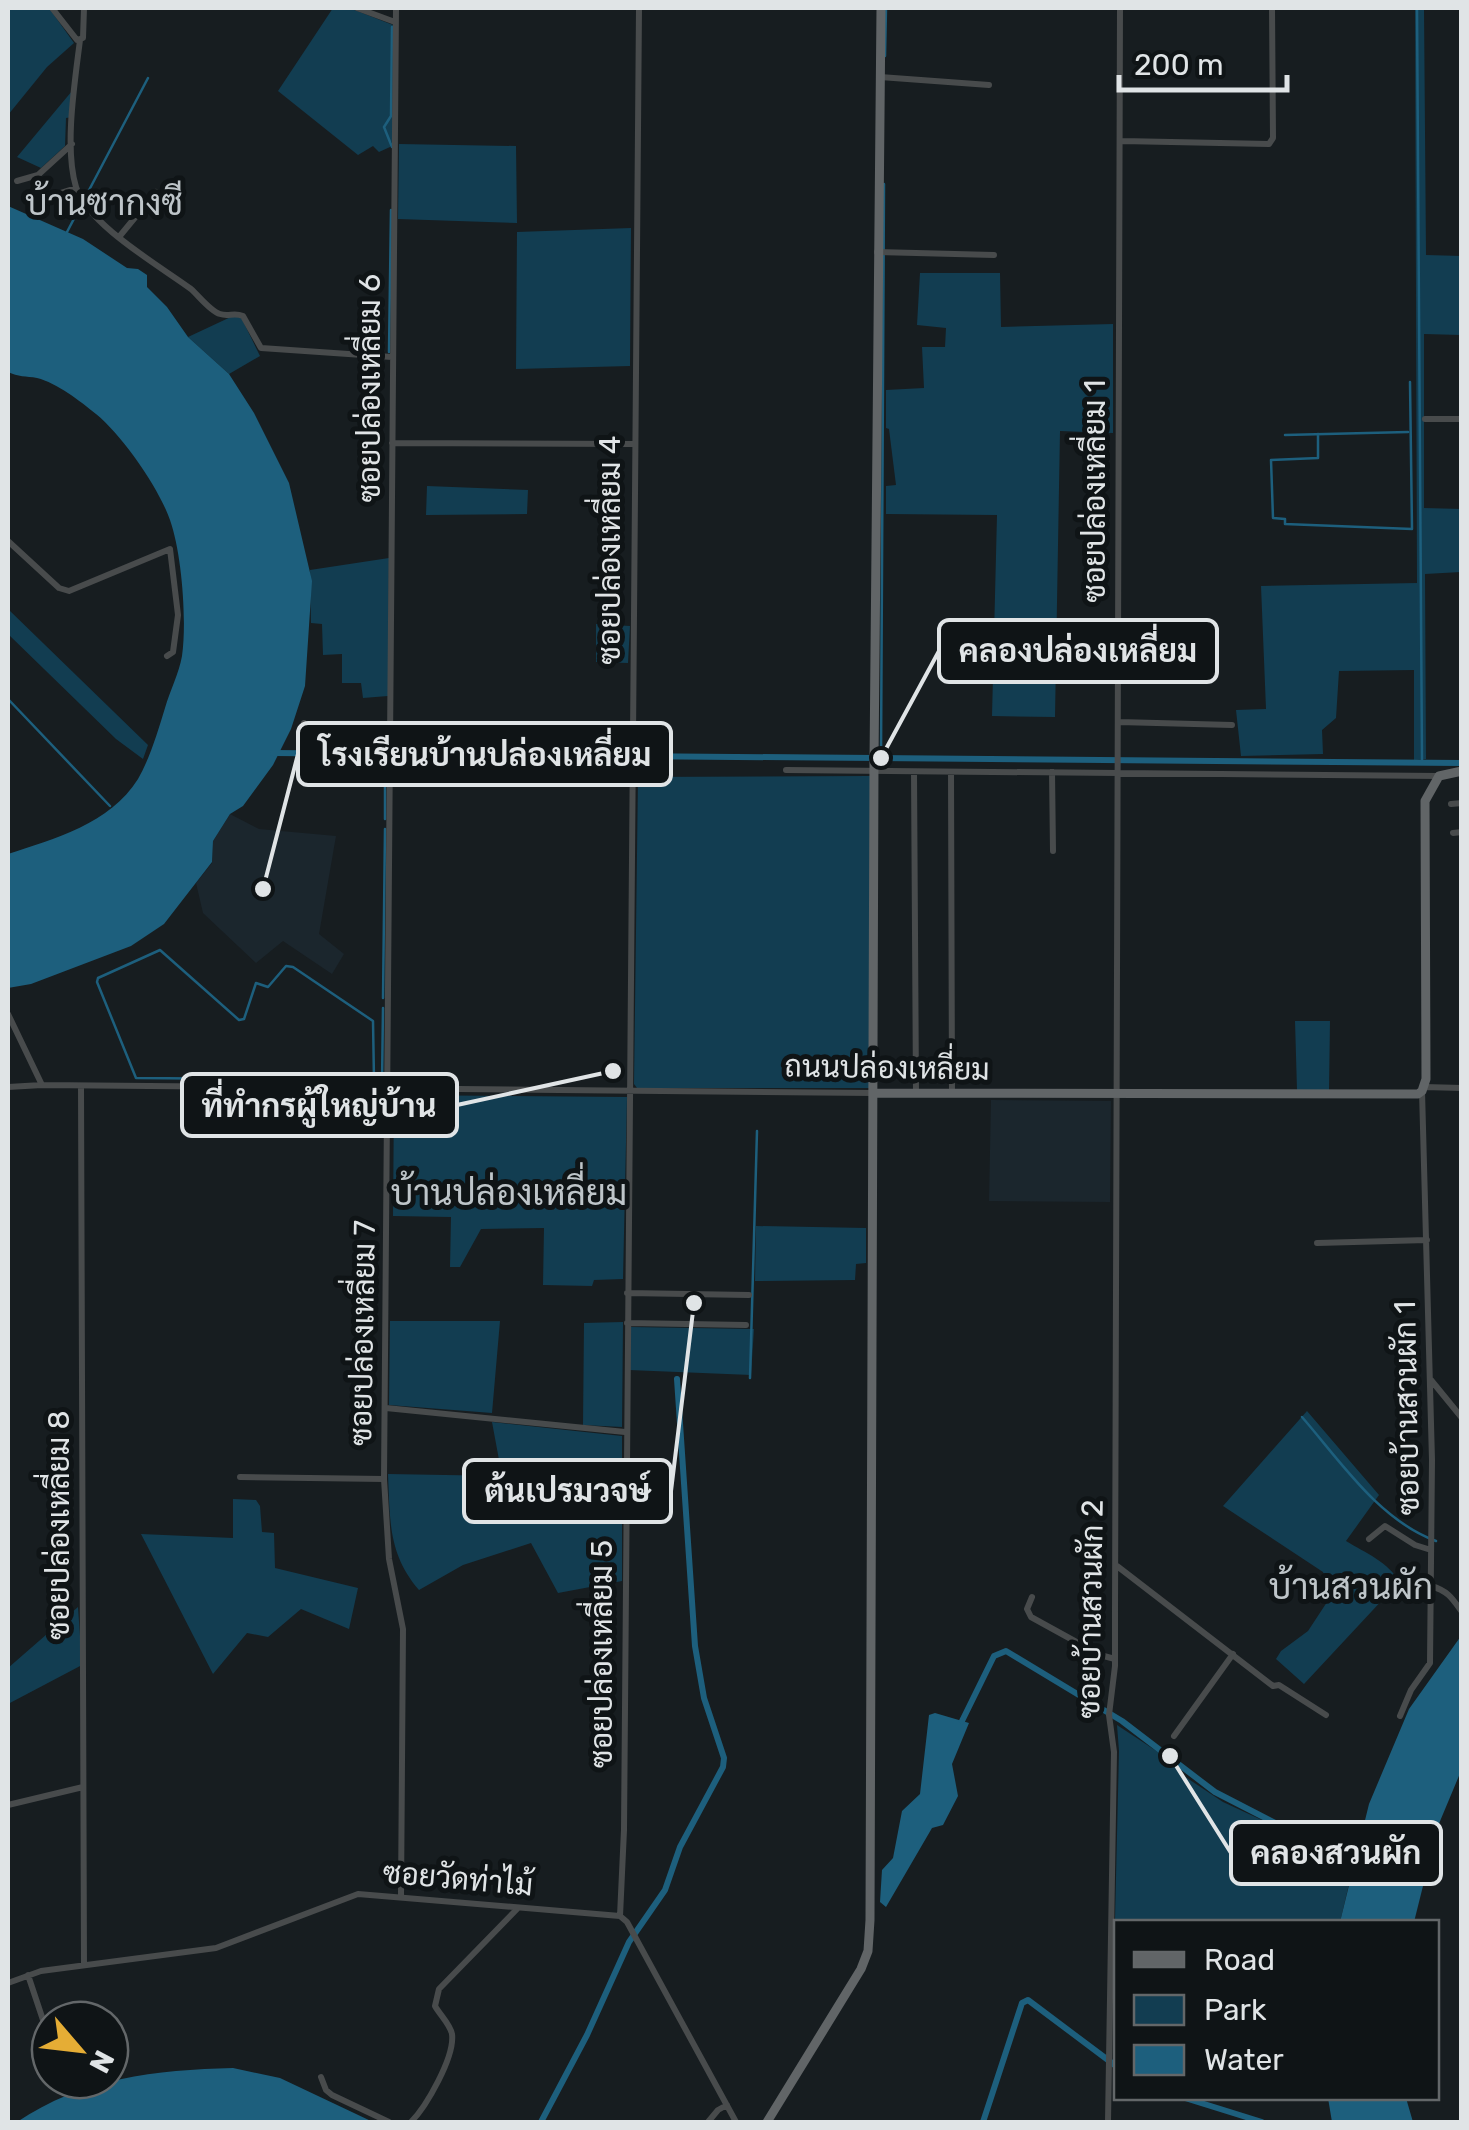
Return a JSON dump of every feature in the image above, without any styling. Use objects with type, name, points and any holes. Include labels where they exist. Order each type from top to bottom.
[{"type":"street","points":[[52,8],[74,38],[80,40]]},
{"type":"street","points":[[84,8],[72,143],[76,188],[87,205],[143,258],[158,264],[220,314],[243,316],[257,344],[266,350],[392,358]]},
{"type":"street","points":[[357,8],[395,22]]},
{"type":"street","name":"ซอยปล่องเหลี่ยม 6","points":[[391,769],[396,8]]},
{"type":"street","name":"ซอยปล่องเหลี่ยม 4","points":[[631,1092],[632,444],[638,8]]},
{"type":"street","points":[[767,2122],[868,1951],[874,763],[882,252],[880,8]]},
{"type":"street","name":"ซอยปล่องเหลี่ยม 1","points":[[1116,1095],[1120,8]]},
{"type":"street","points":[[1122,141],[1269,144],[1272,8]]},
{"type":"street","points":[[878,76],[988,85]]},
{"type":"street","points":[[17,180],[38,175],[72,143]]},
{"type":"street","points":[[40,210],[54,195],[76,188]]},
{"type":"street","points":[[119,237],[156,192]]},
{"type":"street","points":[[882,252],[994,256]]},
{"type":"street","points":[[1426,419],[1462,419]]},
{"type":"street","points":[[392,444],[632,444]]},
{"type":"street","points":[[8,541],[64,591],[170,549],[178,632],[173,652],[167,656]]},
{"type":"street","points":[[1118,722],[1232,725]]},
{"type":"street","points":[[304,724],[310,742],[338,746],[489,744]]},
{"type":"street","points":[[372,748],[372,766]]},
{"type":"street","points":[[786,770],[874,763],[914,772],[1118,769],[1439,776],[1462,771]]},
{"type":"street","points":[[350,769],[372,766],[449,779]]},
{"type":"street","points":[[391,769],[633,769]]},
{"type":"street","name":"ซอยปล่องเหลี่ยม 7","points":[[391,769],[384,1479],[388,1559],[403,1629],[402,1896]]},
{"type":"street","points":[[914,772],[916,1093]]},
{"type":"street","points":[[951,772],[952,1094]]},
{"type":"street","points":[[1052,772],[1053,851]]},
{"type":"street","points":[[1439,776],[1425,801],[1424,1089],[1462,1088]]},
{"type":"street","points":[[1451,804],[1462,803]]},
{"type":"street","points":[[8,1014],[42,1085]]},
{"type":"street","name":"ถนนปล่องเหลี่ยม","points":[[8,1088],[42,1085],[1116,1095],[1412,1095],[1424,1089]]},
{"type":"street","name":"ซอยปล่องเหลี่ยม 8","points":[[80,1086],[84,1965]]},
{"type":"street","name":"ซอยบ้านสวนผัก 1","points":[[1400,1716],[1408,1695],[1430,1663],[1424,1089]]},
{"type":"street","name":"ซอยปล่องเหลี่ยม 5","points":[[620,1916],[631,1092]]},
{"type":"street","name":"ซอยบ้านสวนผัก 2","points":[[1108,2122],[1114,1752],[1110,1712],[1116,1565],[1116,1095]]},
{"type":"street","points":[[1318,1242],[1428,1240]]},
{"type":"street","points":[[628,1293],[748,1295]]},
{"type":"street","points":[[628,1323],[746,1326]]},
{"type":"street","points":[[1430,1379],[1462,1418]]},
{"type":"street","points":[[386,1408],[626,1432]]},
{"type":"street","points":[[240,1477],[384,1479]]},
{"type":"street","points":[[1369,1539],[1384,1526],[1415,1546],[1431,1549]]},
{"type":"street","points":[[1116,1565],[1273,1686],[1282,1687],[1326,1715]]},
{"type":"street","points":[[1430,1586],[1445,1591],[1457,1601],[1462,1612]]},
{"type":"street","points":[[1032,1597],[1027,1609],[1031,1616],[1100,1656],[1115,1659]]},
{"type":"street","points":[[1174,1736],[1233,1654]]},
{"type":"street","points":[[8,1805],[83,1787]]},
{"type":"street","name":"ซอยวัดท่าไม้","points":[[8,1983],[28,1975],[84,1965],[216,1948],[354,1894],[620,1916]]},
{"type":"street","points":[[411,2122],[435,2087],[450,2048],[452,2034],[435,2006],[439,1989],[519,1907]]},
{"type":"street","points":[[620,1916],[632,1929],[736,2122]]},
{"type":"street","points":[[28,1975],[36,2000]]},
{"type":"street","points":[[321,2077],[332,2095],[389,2122]]},
{"type":"street","points":[[708,2122],[727,2105]]},
{"type":"shaded area","points":[[230,814],[259,829],[336,836],[319,934],[344,954],[332,974],[283,941],[256,963],[203,913],[196,883],[212,863],[213,841]]},
{"type":"shaded area","points":[[991,1100],[1111,1101],[1110,1202],[989,1201]]},
{"type":"green space","points":[[8,8],[49,8],[74,43],[47,67],[8,115]]},
{"type":"green space","points":[[333,8],[352,9],[393,25],[393,138],[390,147],[379,152],[373,146],[358,155],[278,91]]},
{"type":"green space","points":[[1415,8],[1424,8],[1426,255],[1462,256],[1461,335],[1424,334],[1424,508],[1462,509],[1461,572],[1425,574],[1426,759],[1414,760],[1414,670],[1339,671],[1336,718],[1322,730],[1323,754],[1241,756],[1236,710],[1266,709],[1261,586],[1417,583]]},
{"type":"green space","points":[[72,91],[72,117],[66,118],[65,146],[41,168],[17,157]]},
{"type":"green space","points":[[399,144],[516,146],[517,223],[398,219]]},
{"type":"green space","points":[[631,228],[630,366],[516,369],[517,232]]},
{"type":"green space","points":[[920,273],[1000,273],[1001,327],[1113,324],[1113,433],[1060,431],[1055,717],[992,716],[997,515],[886,514],[886,486],[896,485],[886,428],[886,390],[924,388],[922,347],[945,347],[946,328],[917,325]]},
{"type":"green space","points":[[240,315],[260,356],[229,374],[188,337]]},
{"type":"green space","points":[[427,486],[528,490],[527,514],[426,515]]},
{"type":"green space","points":[[389,558],[388,696],[363,698],[361,683],[342,683],[342,654],[323,655],[322,624],[311,623],[310,570]]},
{"type":"green space","points":[[8,609],[148,745],[143,759],[116,739],[8,634]]},
{"type":"green space","points":[[596,624],[630,626],[628,663],[596,662]]},
{"type":"green space","points":[[870,776],[869,1088],[637,1088],[634,1084],[638,777]]},
{"type":"green space","points":[[1295,1021],[1330,1021],[1329,1091],[1297,1090]]},
{"type":"green space","points":[[394,1095],[627,1097],[623,1279],[594,1280],[592,1286],[543,1285],[544,1228],[481,1229],[460,1267],[450,1267],[451,1217],[393,1216]]},
{"type":"green space","points":[[756,1226],[866,1228],[866,1263],[856,1264],[855,1280],[755,1281]]},
{"type":"green space","points":[[390,1321],[500,1321],[492,1413],[389,1405]]},
{"type":"green space","points":[[623,1322],[622,1427],[583,1425],[584,1323]]},
{"type":"green space","points":[[631,1327],[754,1329],[751,1375],[629,1370]]},
{"type":"green space","points":[[1307,1411],[1379,1495],[1346,1541],[1383,1564],[1399,1582],[1304,1684],[1276,1659],[1308,1631],[1331,1596],[1323,1572],[1223,1506]]},
{"type":"green space","points":[[492,1422],[622,1436],[622,1581],[558,1593],[531,1543],[463,1565],[419,1590],[396,1550],[388,1474],[502,1476]]},
{"type":"green space","points":[[233,1499],[256,1500],[260,1506],[262,1532],[274,1533],[275,1568],[358,1588],[349,1629],[301,1609],[268,1637],[247,1633],[213,1674],[141,1534],[233,1538]]},
{"type":"green space","points":[[78,1607],[82,1665],[8,1704],[8,1668]]},
{"type":"green space","points":[[1117,1725],[1223,1802],[1354,1863],[1340,1920],[1115,1920]]},
{"type":"water","points":[[8,206],[83,239],[127,268],[147,275],[147,287],[188,337],[229,374],[254,413],[289,483],[312,581],[305,686],[291,729],[273,765],[243,806],[230,814],[213,841],[212,862],[164,924],[131,946],[31,984],[8,988],[8,854],[80,828],[126,795],[138,779],[157,735],[181,662],[184,625],[174,534],[165,507],[139,463],[106,423],[76,398],[45,380],[8,372]]},
{"type":"water","points":[[1461,1636],[1461,1771],[1438,1826],[1414,1920],[1340,1920],[1369,1804],[1409,1709]]},
{"type":"water","points":[[935,1713],[969,1723],[952,1764],[958,1796],[943,1825],[932,1828],[886,1907],[880,1902],[882,1870],[893,1858],[902,1811],[920,1794],[929,1715]]},
{"type":"water","points":[[233,2068],[280,2078],[373,2122],[17,2122],[57,2100],[130,2100],[130,2077]]},
{"type":"water","points":[[1328,2100],[1407,2100],[1413,2122],[1332,2122]]},
{"type":"waterway","points":[[885,56],[886,8]]},
{"type":"waterway","points":[[1417,8],[1422,762]]},
{"type":"waterway","points":[[392,27],[391,116],[384,127],[392,147]]},
{"type":"waterway","points":[[67,232],[148,78]]},
{"type":"waterway","points":[[881,758],[884,184]]},
{"type":"waterway","points":[[389,352],[391,210]]},
{"type":"waterway","points":[[1318,434],[1318,458],[1271,460],[1273,518],[1285,519],[1285,524],[1412,529],[1410,382]]},
{"type":"waterway","points":[[1285,435],[1408,432]]},
{"type":"waterway","points":[[8,699],[110,806]]},
{"type":"waterway","points":[[273,753],[1462,763]]},
{"type":"waterway","points":[[385,754],[385,765]]},
{"type":"waterway","points":[[385,774],[385,819]]},
{"type":"waterway","points":[[383,998],[385,829]]},
{"type":"waterway","points":[[160,950],[239,1020],[244,1019],[256,983],[268,987],[286,966],[293,967],[373,1021],[374,1080],[136,1078],[97,982],[98,978],[160,950]]},
{"type":"waterway","points":[[382,1084],[383,1008]]},
{"type":"waterway","points":[[750,1378],[757,1131]]},
{"type":"waterway","points":[[541,2122],[587,2035],[629,1942],[665,1890],[680,1847],[723,1767],[724,1758],[704,1698],[695,1646],[677,1379]]},
{"type":"waterway","points":[[1302,1417],[1379,1504],[1396,1519],[1436,1541]]},
{"type":"waterway","points":[[962,1721],[994,1656],[1006,1651],[1122,1721],[1215,1792],[1360,1861]]},
{"type":"waterway","points":[[983,2122],[1022,2003],[1028,2000],[1114,2064]]},
{"type":"waterway","points":[[1191,2100],[1262,2122]]},
{"type":"place","name":"คลองปล่องเหลี่ยม","points":[[881,758]]},
{"type":"place","name":"โรงเรียนบ้านปล่องเหลี่ยม","points":[[263,889]]},
{"type":"place","name":"ที่ทำกรผู้ใหญ่บ้าน","points":[[613,1071]]},
{"type":"place","name":"ต้นเปรมวจษ์","points":[[694,1303]]},
{"type":"place","name":"คลองสวนผัก","points":[[1170,1756]]},
{"type":"district","name":"บ้านซากงซี","points":[[104,203]]},
{"type":"district","name":"บ้านปล่องเหลี่ยม","points":[[509,1193]]},
{"type":"district","name":"บ้านสวนผัก","points":[[1351,1587]]}]
